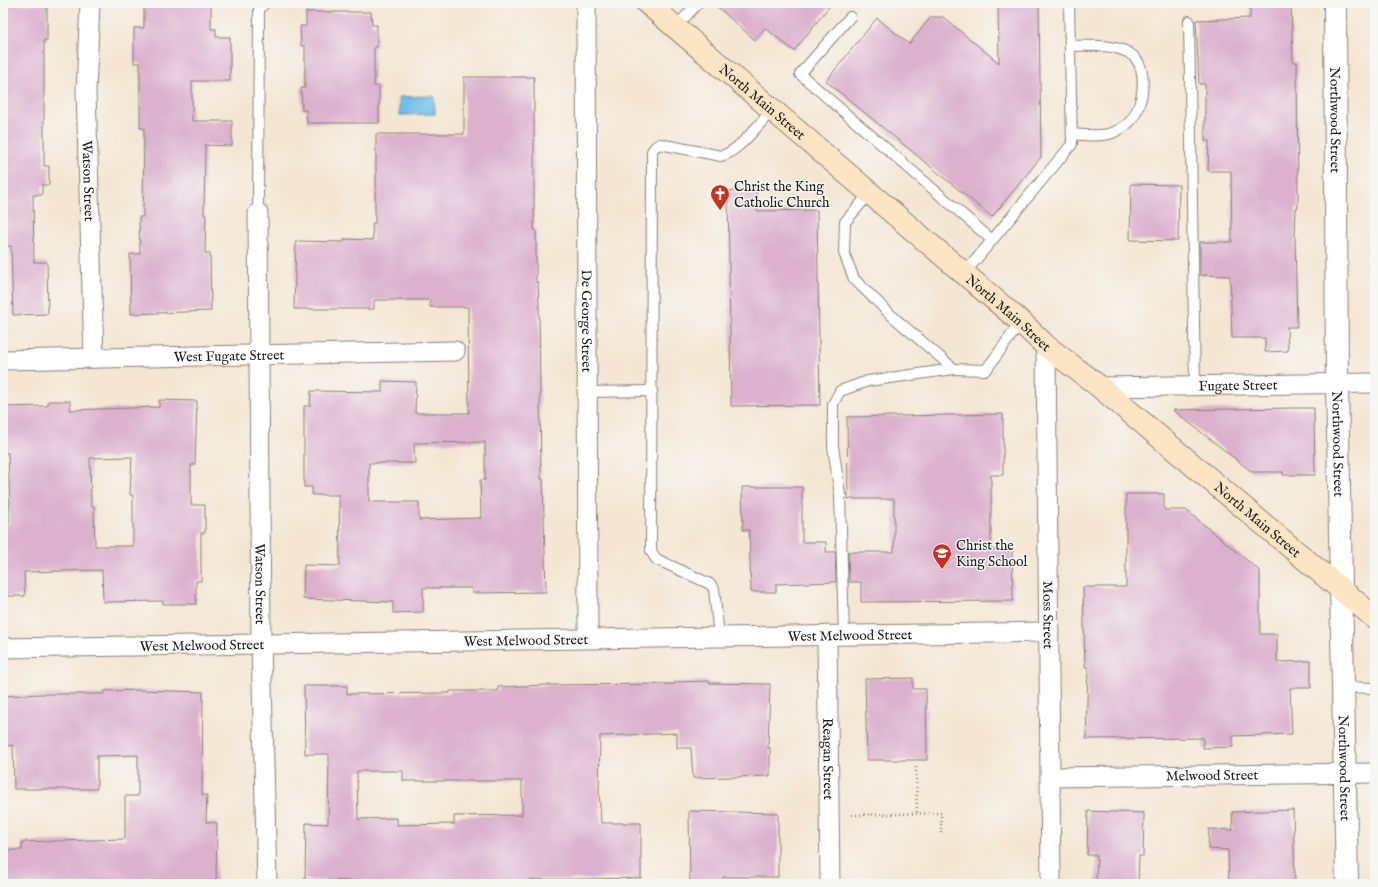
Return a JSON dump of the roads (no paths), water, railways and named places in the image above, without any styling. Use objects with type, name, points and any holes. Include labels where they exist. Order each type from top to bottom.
[{"type":"main road","name":"North Main Street","points":[[647,3],[1021,322],[1046,346],[1100,387],[1375,618]]},
{"type":"street","name":"Watson Street","points":[[90,3],[86,91],[94,358]]},
{"type":"street","name":"De George Street","points":[[586,3],[588,638]]},
{"type":"street","name":"Northwood Street","points":[[1335,3],[1337,383],[1347,884]]},
{"type":"street","name":"Watson Street","points":[[258,213],[261,643],[267,884]]},
{"type":"street","name":"Moss Street","points":[[1046,346],[1051,884]]},
{"type":"street","name":"West Fugate Street","points":[[3,360],[455,351]]},
{"type":"street","name":"Fugate Street","points":[[1100,387],[1375,383]]},
{"type":"street","name":"West Melwood Street","points":[[3,648],[1048,632]]},
{"type":"street","name":"Reagan Street","points":[[830,884],[835,635]]},
{"type":"street","name":"Melwood Street","points":[[1050,777],[1375,773]]},
{"type":"lane","points":[[258,213],[259,9],[266,3]]},
{"type":"lane","points":[[676,28],[698,3]]},
{"type":"lane","points":[[964,274],[1072,144],[1069,3]]},
{"type":"lane","points":[[850,17],[800,74],[992,240]]},
{"type":"lane","points":[[1189,21],[1195,385]]},
{"type":"lane","points":[[1070,46],[1099,46],[1123,50],[1134,56],[1140,67],[1143,81],[1139,108],[1131,121],[1112,133],[1088,135],[1072,134]]},
{"type":"lane","points":[[719,636],[715,594],[710,584],[656,559],[652,556],[651,551],[653,148],[660,144],[721,156],[731,152],[772,110]]},
{"type":"lane","points":[[870,193],[846,222],[844,253],[854,279],[891,315],[954,368]]},
{"type":"lane","points":[[835,635],[840,495],[833,446],[833,404],[840,391],[868,381],[954,368],[986,370],[1021,322]]},
{"type":"lane","points":[[587,392],[652,391]]},
{"type":"lane","points":[[1344,687],[1375,688]]},
{"type":"water","points":[[434,96],[435,114],[400,115],[399,97]]},
{"type":"place","name":"Christ the King Catholic Church","points":[[720,211]]},
{"type":"place","name":"Christ the King School","points":[[942,570]]}]
